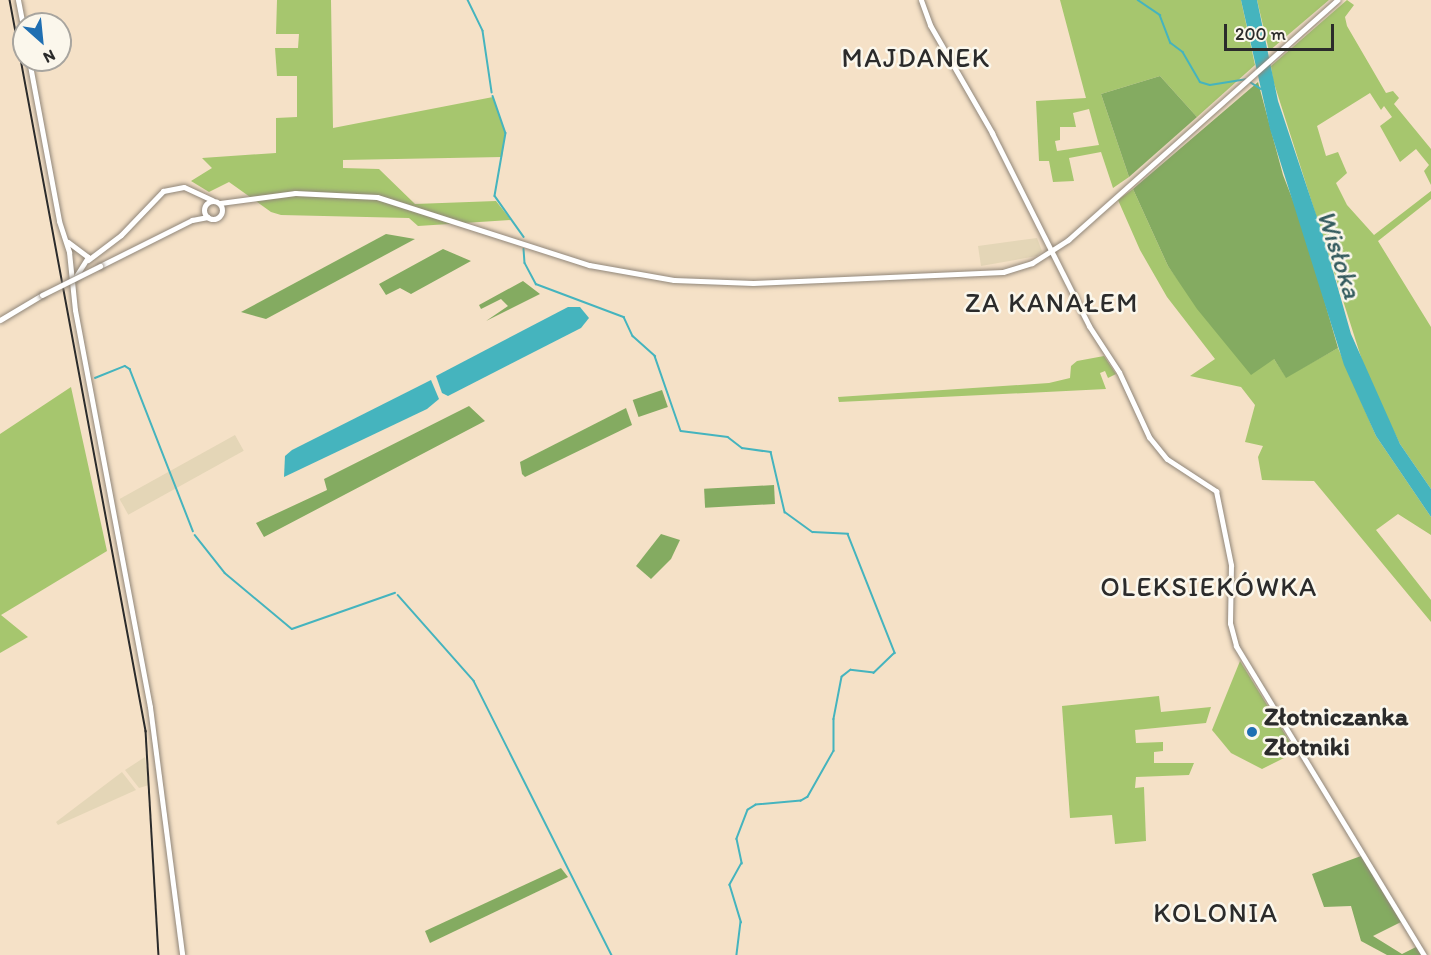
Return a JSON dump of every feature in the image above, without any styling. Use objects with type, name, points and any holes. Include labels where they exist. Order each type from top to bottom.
[{"type":"main road","points":[[921,0],[930,26],[992,133],[1089,326],[1119,372],[1154,446],[1216,491],[1231,565],[1230,623],[1236,646],[1424,955]]},
{"type":"main road","points":[[73,281],[80,268],[88,260],[121,235],[164,191],[183,187],[220,203],[236,203],[295,193],[377,197],[589,265],[649,277],[708,282],[988,274],[1021,268],[1052,252],[1337,0]]},
{"type":"main road","points":[[31,72],[70,255],[102,450],[155,738],[182,955]]},
{"type":"main road","points":[[199,193],[208,217]]},
{"type":"main road","points":[[192,220],[212,200]]},
{"type":"main road","points":[[220,203],[223,212]]},
{"type":"main road","points":[[0,320],[42,295],[192,220],[217,218],[236,203]]},
{"type":"main road","points":[[65,239],[76,250],[84,252],[103,247]]},
{"type":"main road","points":[[70,255],[76,250]]},
{"type":"main road","points":[[84,252],[88,260]]},
{"type":"main road","points":[[71,265],[80,268]]},
{"type":"shaded area","points":[[1037,238],[1042,251],[1037,256],[981,266],[978,246]]},
{"type":"shaded area","points":[[235,435],[244,451],[128,515],[120,499]]},
{"type":"shaded area","points":[[145,757],[149,785],[139,788],[125,770]]},
{"type":"shaded area","points":[[122,772],[136,790],[58,825],[56,822]]},
{"type":"green space","points":[[277,0],[331,0],[333,128],[493,97],[505,133],[502,157],[343,160],[343,168],[379,169],[415,204],[496,201],[511,220],[418,226],[409,218],[281,215],[271,212],[229,182],[209,192],[191,181],[212,168],[202,158],[276,153],[276,118],[297,117],[297,76],[277,76],[275,48],[298,48],[299,34],[276,34]]},
{"type":"green space","points":[[1060,0],[1241,0],[1255,65],[1197,117],[1160,76],[1101,94],[1129,177],[1113,188],[1101,152],[1069,158],[1074,181],[1053,182],[1049,161],[1039,161],[1036,101],[1086,98]],"holes":[[[1089,109],[1099,145],[1057,151],[1055,141],[1060,140],[1060,127],[1076,127],[1073,113]]]},
{"type":"green space","points":[[1257,0],[1329,0],[1269,51]]},
{"type":"green space","points":[[1347,0],[1354,5],[1345,17],[1347,26],[1386,93],[1393,91],[1399,98],[1394,104],[1431,149],[1431,185],[1424,171],[1429,165],[1416,149],[1400,162],[1380,126],[1392,117],[1384,106],[1381,110],[1370,93],[1317,126],[1326,156],[1338,152],[1347,173],[1336,183],[1347,205],[1374,235],[1431,191],[1431,199],[1378,241],[1431,327],[1431,489],[1400,444],[1367,376],[1273,80],[1271,66]]},
{"type":"green space","points":[[1160,76],[1197,117],[1129,177],[1101,94]]},
{"type":"green space","points":[[1258,82],[1283,175],[1303,226],[1338,348],[1286,378],[1274,359],[1251,375],[1197,309],[1168,266],[1133,189]]},
{"type":"green space","points":[[1133,189],[1168,266],[1209,323],[1274,359],[1286,377],[1338,348],[1376,436],[1431,517],[1431,535],[1398,514],[1376,530],[1431,600],[1431,622],[1314,481],[1262,480],[1258,457],[1263,446],[1245,442],[1255,405],[1241,387],[1190,376],[1215,359],[1167,297],[1140,250],[1118,200]]},
{"type":"green space","points":[[386,234],[415,239],[266,319],[241,312]]},
{"type":"green space","points":[[443,249],[471,261],[411,294],[400,288],[386,295],[379,284]]},
{"type":"green space","points":[[523,281],[540,294],[486,321],[508,306],[501,299],[481,309],[479,305]]},
{"type":"green space","points":[[1104,356],[1116,374],[1108,378],[1105,371],[1100,373],[1106,389],[839,402],[838,397],[1049,383],[1070,378],[1071,366],[1077,361]]},
{"type":"green space","points":[[71,387],[107,551],[1,615],[28,637],[0,653],[0,434]]},
{"type":"green space","points":[[662,390],[668,407],[639,417],[633,400]]},
{"type":"green space","points":[[469,406],[485,421],[264,537],[256,523],[327,490],[324,479]]},
{"type":"green space","points":[[626,408],[632,425],[525,477],[522,474],[520,462]]},
{"type":"green space","points":[[774,485],[775,504],[705,508],[704,489]]},
{"type":"green space","points":[[661,534],[680,540],[671,559],[651,579],[636,566]]},
{"type":"green space","points":[[1240,661],[1296,752],[1262,769],[1231,753],[1212,730]]},
{"type":"green space","points":[[1159,696],[1161,712],[1211,707],[1206,723],[1135,730],[1136,743],[1163,742],[1163,751],[1154,752],[1154,763],[1194,763],[1189,775],[1136,777],[1135,788],[1144,787],[1146,841],[1115,844],[1112,815],[1070,818],[1062,706]]},
{"type":"green space","points":[[1361,856],[1401,922],[1373,936],[1402,954],[1416,947],[1422,955],[1387,955],[1361,941],[1351,906],[1324,907],[1312,874]]},
{"type":"green space","points":[[561,868],[568,877],[430,943],[425,931]]},
{"type":"water","points":[[1241,0],[1257,0],[1278,101],[1322,232],[1351,334],[1400,444],[1431,489],[1431,517],[1376,436],[1344,365],[1270,129]]},
{"type":"water","points":[[568,307],[580,307],[589,318],[581,328],[448,396],[442,393],[436,376]]},
{"type":"water","points":[[431,380],[439,399],[427,409],[284,477],[285,456],[292,450]]},
{"type":"waterway","points":[[468,0],[483,31],[492,92]]},
{"type":"waterway","points":[[1138,0],[1160,15],[1171,43],[1183,52],[1200,82],[1210,85],[1246,79]]},
{"type":"waterway","points":[[1250,82],[1261,89]]},
{"type":"waterway","points":[[493,96],[506,133],[495,196],[524,237]]},
{"type":"waterway","points":[[524,249],[525,263],[536,284],[624,317],[633,336],[655,356],[681,431],[728,437],[742,448],[771,452],[785,512],[813,532],[848,534],[895,653],[874,673],[851,670],[842,677],[834,719],[834,751],[808,797],[801,801],[756,805],[748,810],[737,839],[742,863],[730,885],[741,922],[737,955]]},
{"type":"waterway","points":[[95,378],[125,366],[130,369],[193,531]]},
{"type":"waterway","points":[[195,535],[225,573],[292,629],[395,593]]},
{"type":"waterway","points":[[398,595],[474,681],[612,955]]},
{"type":"railway","points":[[10,0],[146,731],[159,955]]},
{"type":"place","name":"Złotniczanka Złotniki","points":[[1252,732]]},
{"type":"district","name":"MAJDANEK","points":[[916,58]]},
{"type":"district","name":"ZA KANAŁEM","points":[[1052,303]]},
{"type":"district","name":"OLEKSIEKÓWKA","points":[[1209,587]]},
{"type":"district","name":"KOLONIA","points":[[1216,913]]},
{"type":"water label","name":"Wisłoka","points":[[1340,254]]}]
